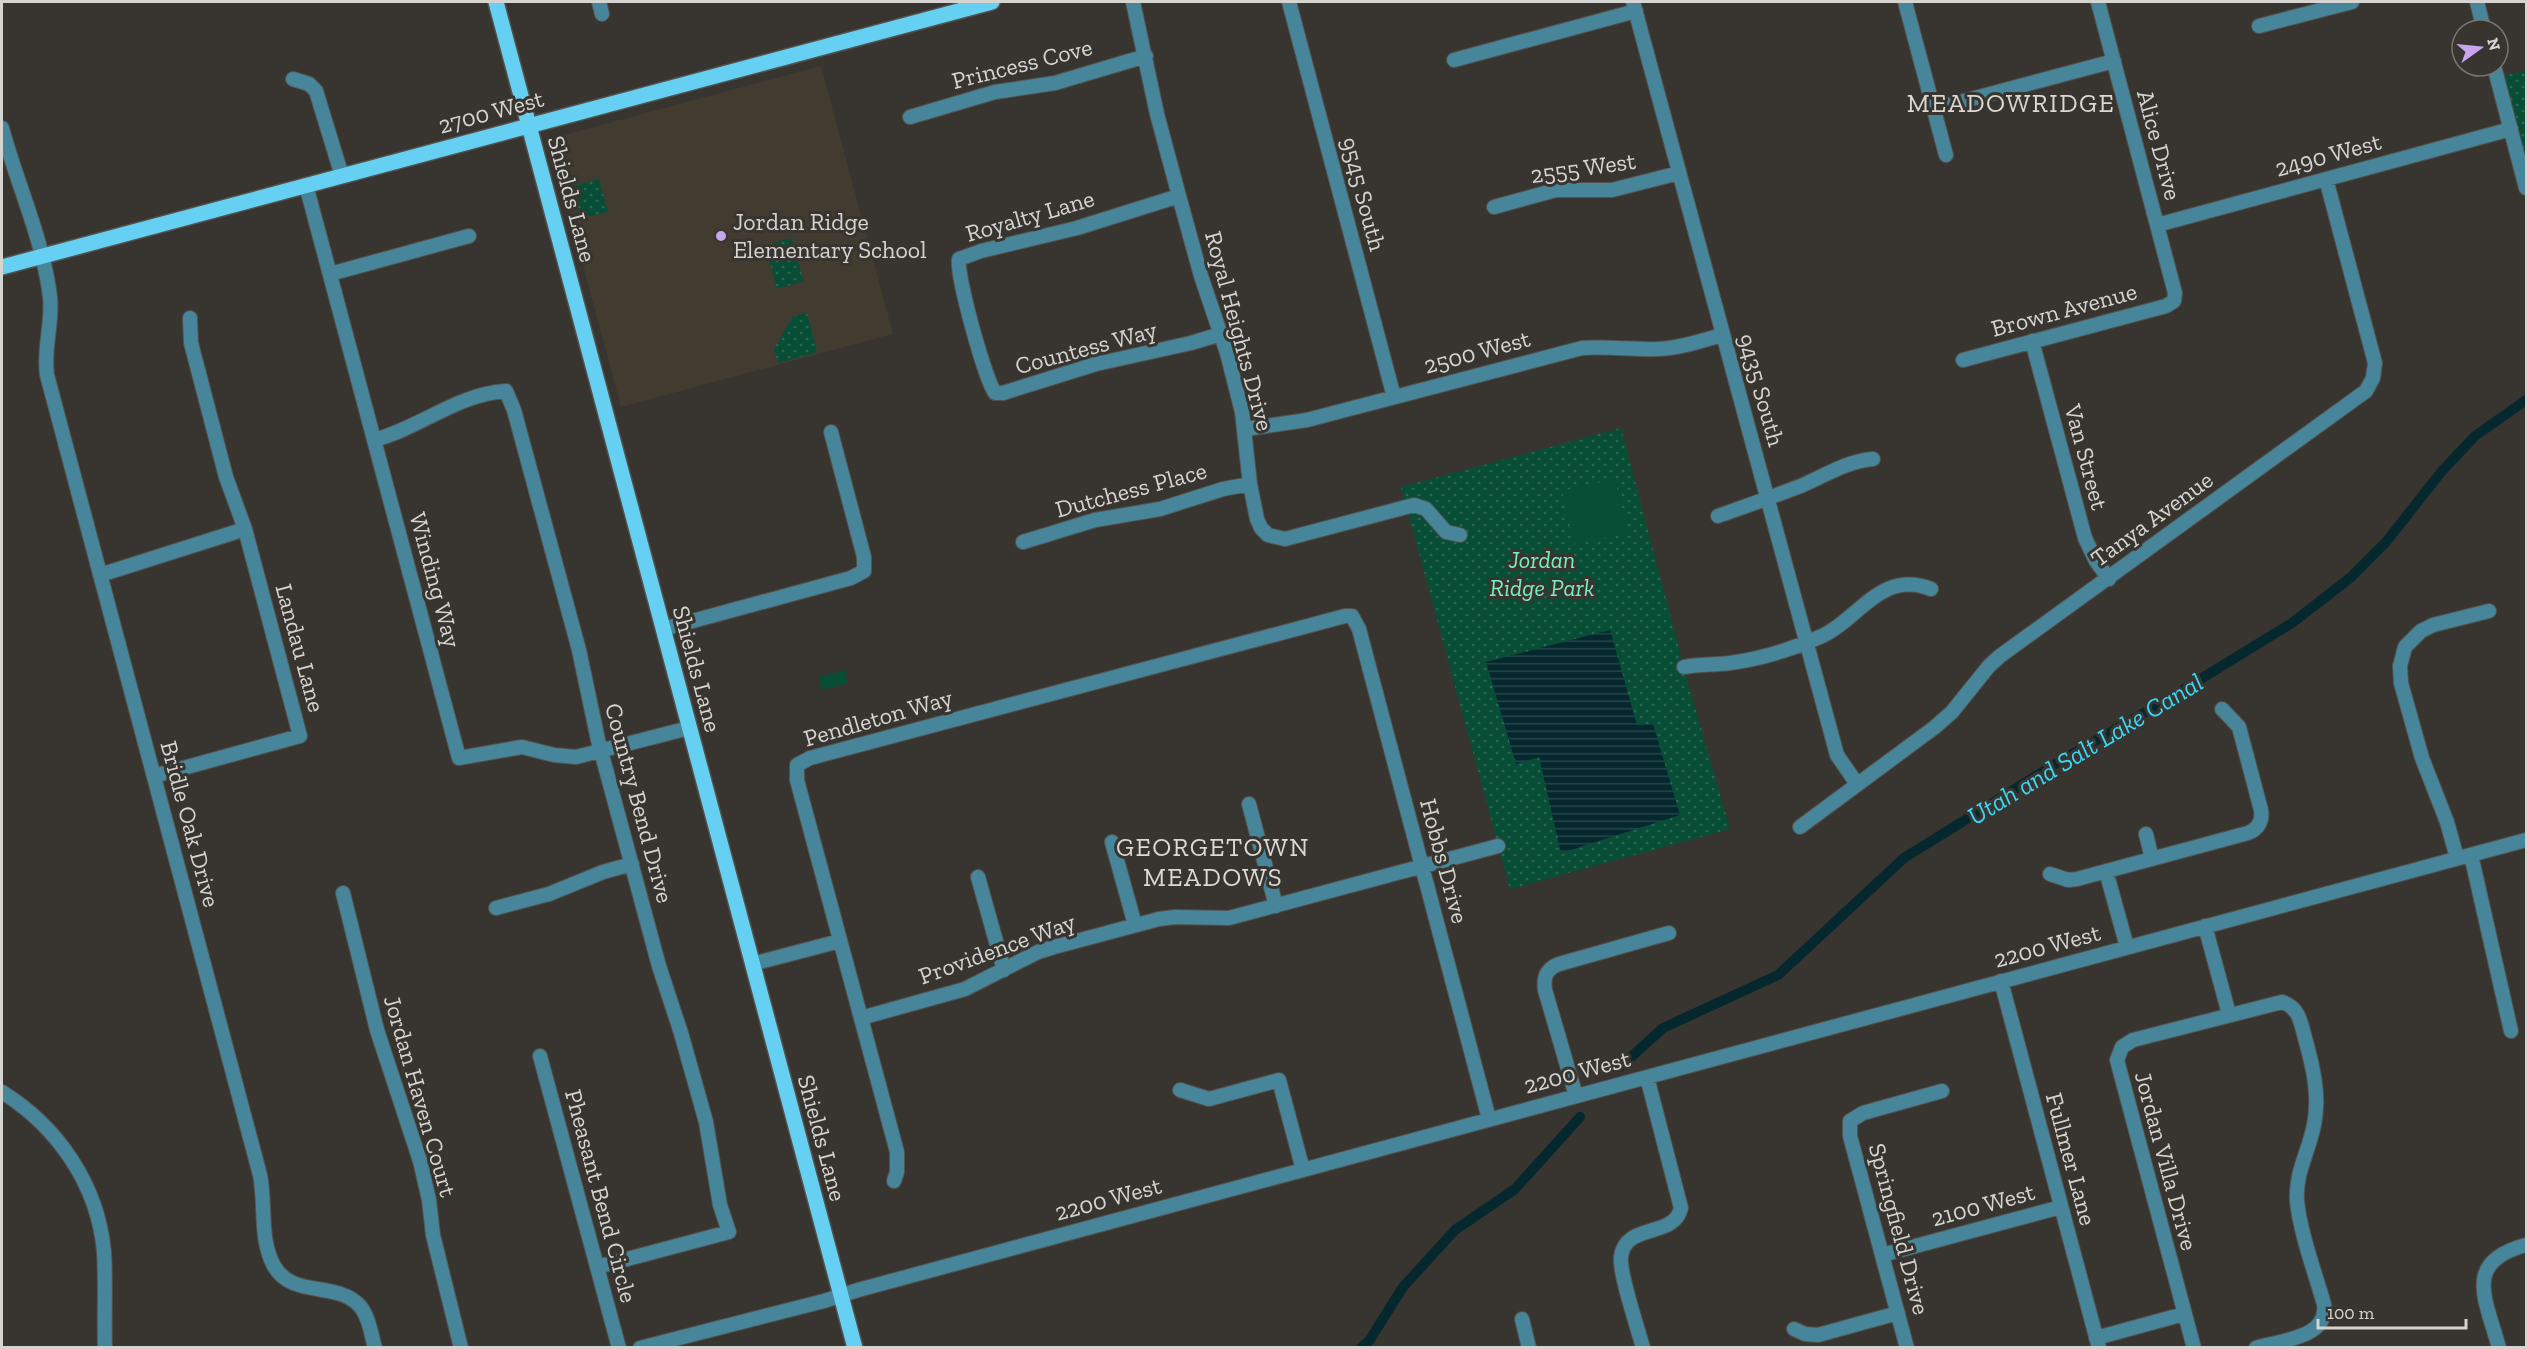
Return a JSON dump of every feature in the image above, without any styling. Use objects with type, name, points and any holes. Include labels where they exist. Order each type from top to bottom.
[{"type":"main road","name":"Shields Lane","points":[[496,2],[855,1347]]},
{"type":"main road","name":"2700 West","points":[[2,267],[966,5],[992,2]]},
{"type":"street","name":"Royal Heights Drive","points":[[1133,2],[1157,114],[1246,429],[1250,484],[1261,528],[1268,535],[1278,539],[1292,538],[1414,505],[1426,508],[1446,532],[1460,535]]},
{"type":"street","name":"9545 South","points":[[1289,2],[1394,397]]},
{"type":"street","points":[[1905,2],[1946,155]]},
{"type":"street","name":"Alice Drive","points":[[2098,2],[2175,292],[2174,301]]},
{"type":"street","points":[[2259,26],[2352,2]]},
{"type":"street","points":[[2476,2],[2481,18]]},
{"type":"street","points":[[1454,60],[1634,6]]},
{"type":"street","name":"9435 South","points":[[1634,6],[1837,755],[1857,784]]},
{"type":"street","name":"Princess Cove","points":[[910,117],[995,92],[1055,83],[1146,56]]},
{"type":"street","points":[[1934,109],[2114,61]]},
{"type":"street","points":[[2497,78],[2526,188]]},
{"type":"street","points":[[292,79],[309,84],[316,91],[342,176]]},
{"type":"street","name":"Bridle Oak Drive","points":[[2,128],[41,256],[50,300],[45,359],[47,375],[260,1175],[267,1245],[272,1263],[278,1272],[296,1285],[342,1295],[360,1306],[375,1347]]},
{"type":"street","name":"2490 West","points":[[2157,225],[2511,129]]},
{"type":"street","name":"2555 West","points":[[1494,207],[1556,190],[1612,190],[1679,173]]},
{"type":"street","name":"Tanya Avenue","points":[[1800,826],[1922,738],[1952,712],[1989,666],[2001,656],[2361,396],[2370,384],[2374,363],[2326,179]]},
{"type":"street","name":"Winding Way","points":[[306,185],[459,758],[522,747],[565,758],[689,728]]},
{"type":"street","name":"Royalty Lane","points":[[974,326],[960,277],[959,259],[981,251],[1077,228],[1179,196]]},
{"type":"street","points":[[330,274],[469,236]]},
{"type":"street","name":"Brown Avenue","points":[[1963,360],[2166,306],[2174,301]]},
{"type":"street","points":[[100,575],[245,530],[226,477],[194,354],[189,331],[190,318]]},
{"type":"street","name":"Countess Way","points":[[974,326],[987,375],[995,393],[1010,392],[1096,364],[1221,334]]},
{"type":"street","name":"2500 West","points":[[1246,429],[1307,420],[1582,348],[1602,346],[1657,349],[1689,344],[1722,335]]},
{"type":"street","name":"Van Street","points":[[2032,341],[2085,538],[2096,561],[2109,579]]},
{"type":"street","name":"Country Bend Drive","points":[[374,440],[403,431],[460,401],[506,391],[514,410],[576,638],[601,751],[659,966],[675,1011],[705,1122],[720,1205],[729,1232],[597,1267]]},
{"type":"street","points":[[663,629],[851,578],[864,571],[864,557],[831,432]]},
{"type":"street","points":[[1718,516],[1808,483],[1845,465],[1859,460],[1873,459]]},
{"type":"street","name":"Dutchess Place","points":[[1023,542],[1095,520],[1160,509],[1223,489],[1250,484]]},
{"type":"street","name":"Landau Lane","points":[[154,776],[300,736],[245,530]]},
{"type":"street","points":[[1684,667],[1729,663],[1806,642],[1826,634],[1856,609],[1882,592],[1911,584],[1931,589]]},
{"type":"street","points":[[2489,611],[2433,625],[2421,631],[2405,646],[2400,666],[2401,683],[2422,758],[2447,822],[2464,857],[2511,1031]]},
{"type":"street","name":"Hobbs Drive","points":[[1352,616],[1359,629],[1490,1119]]},
{"type":"street","name":"Pendleton Way","points":[[894,1181],[897,1172],[897,1152],[797,780],[797,765],[803,761],[1326,620],[1352,616]]},
{"type":"street","points":[[2050,874],[2073,880],[2248,833],[2259,824],[2261,810],[2241,732],[2236,723],[2222,709]]},
{"type":"street","points":[[1249,804],[1276,906]]},
{"type":"street","points":[[2146,834],[2152,859]]},
{"type":"street","name":"2200 West","points":[[640,1347],[2526,840]]},
{"type":"street","points":[[1112,842],[1135,925]]},
{"type":"street","name":"Providence Way","points":[[861,1018],[964,989],[1038,952],[1135,925],[1175,917],[1229,918],[1498,846]]},
{"type":"street","points":[[496,908],[549,894],[632,864]]},
{"type":"street","points":[[2106,871],[2127,947]]},
{"type":"street","points":[[978,878],[1004,970]]},
{"type":"street","name":"Jordan Haven Court","points":[[344,893],[377,1030],[420,1161],[435,1247],[461,1347]]},
{"type":"street","points":[[2205,926],[2229,1014]]},
{"type":"street","points":[[1576,1096],[1545,990],[1547,971],[1558,964],[1669,933]]},
{"type":"street","points":[[752,964],[840,941]]},
{"type":"street","name":"Fullmer Lane","points":[[2001,981],[2097,1343]]},
{"type":"street","name":"Jordan Villa Drive","points":[[2194,1347],[2116,1060],[2122,1047],[2133,1040],[2276,1002],[2286,1004],[2299,1017],[2316,1088],[2315,1122],[2301,1166],[2297,1195],[2299,1213],[2324,1304],[2324,1317],[2322,1323],[2312,1332],[2256,1347]]},
{"type":"street","name":"Pheasant Bend Circle","points":[[540,1056],[619,1347]]},
{"type":"street","points":[[1643,1347],[1622,1269],[1622,1252],[1628,1242],[1637,1235],[1672,1223],[1681,1208],[1647,1077]]},
{"type":"street","points":[[1180,1090],[1209,1099],[1279,1080],[1303,1170]]},
{"type":"street","name":"Springfield Drive","points":[[1907,1347],[1850,1136],[1850,1122],[1863,1113],[1942,1091]]},
{"type":"street","points":[[2,1092],[38,1119],[60,1143],[79,1171],[93,1201],[103,1249],[105,1347]]},
{"type":"street","name":"2100 West","points":[[1882,1256],[2061,1207]]},
{"type":"street","points":[[2499,1347],[2483,1284],[2487,1268],[2492,1260],[2502,1252],[2526,1245]]},
{"type":"street","points":[[1794,1329],[1805,1334],[1818,1335],[1898,1313]]},
{"type":"street","points":[[2097,1343],[2184,1314]]},
{"type":"street","points":[[1522,1319],[1529,1347]]},
{"type":"shaded area","name":"Jordan Ridge Elementary School","points":[[821,66],[893,334],[621,407],[549,139]]},
{"type":"green space","points":[[2526,70],[2526,169],[2503,78],[2510,78],[2510,74]]},
{"type":"green space","points":[[599,179],[608,212],[590,216],[573,205],[568,187]]},
{"type":"green space","points":[[791,238],[804,281],[777,289],[765,245]]},
{"type":"green space","points":[[807,313],[817,352],[778,363],[774,349],[793,316]]},
{"type":"green space","name":"Jordan Ridge Park","points":[[1621,428],[1690,690],[1730,829],[1510,889],[1401,487]]},
{"type":"green space","points":[[1615,479],[1627,533],[1574,544],[1562,491]]},
{"type":"green space","points":[[845,670],[848,683],[822,690],[818,677]]},
{"type":"water","points":[[1610,630],[1637,725],[1653,724],[1680,815],[1561,853],[1539,757],[1516,764],[1486,662]]},
{"type":"waterway","name":"Utah and Salt Lake Canal","points":[[1620,1067],[1663,1028],[1778,975],[1904,858],[2055,764],[2168,699],[2292,623],[2350,578],[2386,542],[2442,471],[2475,436],[2526,400]]},
{"type":"waterway","name":"Utah and Salt Lake Canal","points":[[1361,1348],[1369,1341],[1403,1287],[1455,1230],[1515,1189],[1580,1117]]},
{"type":"place","name":"Jordan Ridge Elementary School","points":[[721,236]]},
{"type":"district","name":"MEADOWRIDGE","points":[[2011,103]]},
{"type":"district","name":"GEORGETOWN MEADOWS","points":[[1213,862]]}]
